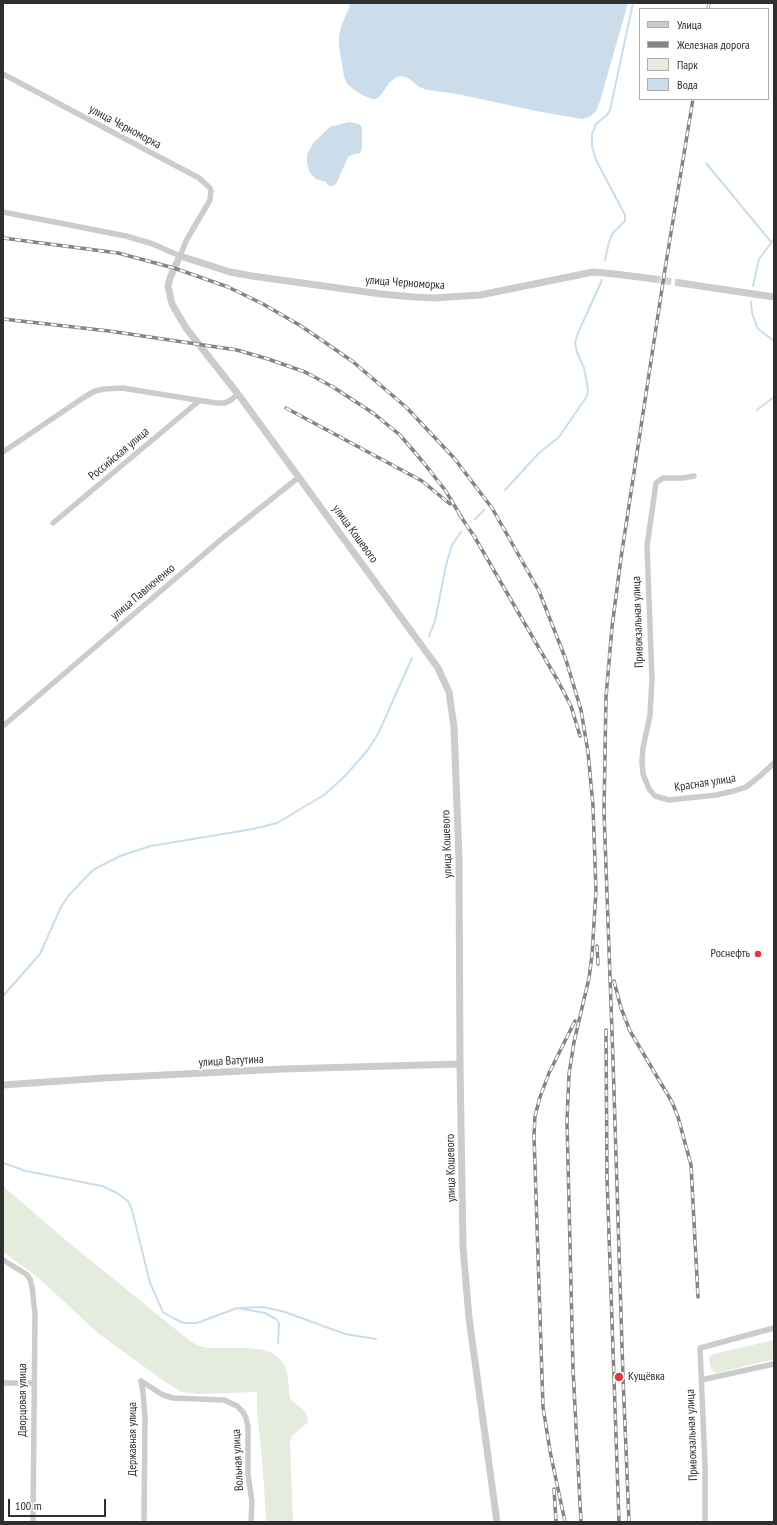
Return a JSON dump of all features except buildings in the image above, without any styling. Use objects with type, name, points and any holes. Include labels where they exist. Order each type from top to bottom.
[{"type":"street","name":"улица Черноморка","points":[[3,74],[199,178],[210,188],[210,200],[186,241],[180,256]]},
{"type":"street","name":"улица Черноморка","points":[[3,212],[126,236],[153,244],[180,256],[230,272],[381,294],[434,298],[480,295],[593,272],[654,279]]},
{"type":"street","name":"улица Кошевого","points":[[180,256],[168,286],[172,304],[186,328],[238,394],[438,668],[449,692],[454,727],[459,859],[462,1214],[466,1277],[474,1358],[496,1522]]},
{"type":"street","points":[[680,283],[774,297]]},
{"type":"street","points":[[3,452],[95,391],[122,388],[216,403],[225,403],[238,394]]},
{"type":"street","name":"Российская улица","points":[[53,523],[199,401]]},
{"type":"street","name":"Привокзальная улица","points":[[655,796],[646,783],[643,774],[642,762],[643,748],[650,715],[652,679],[647,546],[656,484],[663,478],[682,478],[694,476]]},
{"type":"street","name":"улица Павлюченко","points":[[3,726],[224,538],[299,477]]},
{"type":"street","name":"Красная улица","points":[[655,796],[669,800],[716,795],[734,791],[746,787],[774,763]]},
{"type":"street","name":"улица Ватутина","points":[[3,1085],[104,1078],[267,1070],[460,1064]]},
{"type":"street","name":"Дворцовая улица","points":[[3,1260],[17,1267],[26,1274],[30,1280],[35,1313],[33,1522]]},
{"type":"street","name":"Привокзальная улица","points":[[705,1522],[705,1465],[700,1348],[774,1328]]},
{"type":"street","points":[[701,1380],[774,1364]]},
{"type":"street","name":"Державная улица","points":[[141,1381],[145,1418],[144,1522]]},
{"type":"street","name":"Вольная улица","points":[[141,1381],[163,1395],[173,1398],[224,1400],[231,1402],[243,1412],[248,1427],[248,1475],[252,1502],[251,1522]]},
{"type":"street","points":[[3,1383],[34,1383]]},
{"type":"green space","points":[[3,1186],[62,1237],[190,1341],[199,1346],[209,1348],[250,1348],[264,1350],[272,1353],[280,1359],[285,1366],[288,1377],[291,1400],[304,1410],[308,1418],[307,1423],[292,1436],[290,1442],[293,1522],[266,1522],[263,1470],[257,1411],[257,1392],[200,1394],[181,1392],[99,1334],[35,1275],[3,1252]]},
{"type":"green space","points":[[774,1340],[774,1359],[717,1373],[711,1370],[709,1358],[713,1354]]},
{"type":"water","points":[[351,3],[628,3],[600,101],[596,111],[591,116],[583,119],[541,112],[457,94],[428,90],[419,87],[408,78],[401,76],[396,77],[389,83],[381,95],[376,99],[364,96],[347,84],[344,76],[339,47],[339,35],[342,24]]},
{"type":"water","points":[[349,122],[359,124],[362,127],[362,148],[360,153],[348,157],[337,182],[334,186],[330,186],[326,182],[316,179],[310,173],[307,163],[307,154],[314,142],[330,127]]},
{"type":"waterway","points":[[605,260],[612,234],[625,221],[625,215],[596,160],[592,146],[592,134],[596,124],[607,115],[610,110],[633,3]]},
{"type":"waterway","points":[[706,163],[771,242]]},
{"type":"waterway","points":[[753,286],[759,259],[774,239]]},
{"type":"waterway","points":[[505,490],[539,453],[559,437],[587,396],[588,389],[584,368],[575,343],[602,280]]},
{"type":"waterway","points":[[751,302],[752,313],[758,329],[774,341]]},
{"type":"waterway","points":[[757,410],[774,397]]},
{"type":"waterway","points":[[475,519],[484,510]]},
{"type":"waterway","points":[[429,636],[435,621],[446,565],[452,545],[461,532]]},
{"type":"waterway","points":[[3,996],[40,954],[61,907],[69,895],[93,870],[120,856],[151,846],[253,829],[277,823],[324,795],[345,776],[367,751],[378,734],[412,658]]},
{"type":"waterway","points":[[3,1163],[26,1171],[102,1186],[117,1193],[128,1201],[132,1210],[150,1283],[163,1312],[184,1323],[197,1323],[237,1308],[265,1313],[276,1319],[279,1323],[278,1343]]},
{"type":"waterway","points":[[240,1308],[263,1307],[285,1312],[345,1334],[376,1339]]},
{"type":"tunnel","points":[[654,279],[680,283]]},
{"type":"railway","points":[[708,8],[709,3]]},
{"type":"railway","points":[[629,1522],[604,811],[606,697],[612,627],[621,558],[665,269],[693,100]]},
{"type":"railway","points":[[3,238],[118,253],[174,268],[228,287],[263,304],[301,326],[352,361],[406,407],[454,458],[492,508],[539,591],[566,660],[581,710],[588,752],[593,806],[596,891],[592,955],[589,978],[574,1042],[569,1074],[567,1121],[573,1369],[581,1522]]},
{"type":"railway","points":[[3,319],[109,331],[237,350],[305,372],[333,387],[373,413],[400,435],[445,490],[462,518]]},
{"type":"railway","points":[[286,408],[422,481],[450,504]]},
{"type":"railway","points":[[459,514],[474,536],[558,681],[571,706],[580,736]]},
{"type":"railway","points":[[597,946],[598,964]]},
{"type":"railway","points":[[614,981],[621,1008],[630,1031],[672,1102],[678,1117],[691,1165],[698,1297]]},
{"type":"railway","points":[[565,1522],[550,1451],[543,1407],[534,1135],[535,1116],[540,1097],[549,1073],[575,1021]]},
{"type":"railway","points":[[606,1030],[607,1178],[619,1522]]},
{"type":"railway","points":[[554,1489],[556,1522]]},
{"type":"place","name":"Роснефть","points":[[758,954]]},
{"type":"place","name":"Кущёвка","points":[[619,1377]]}]
